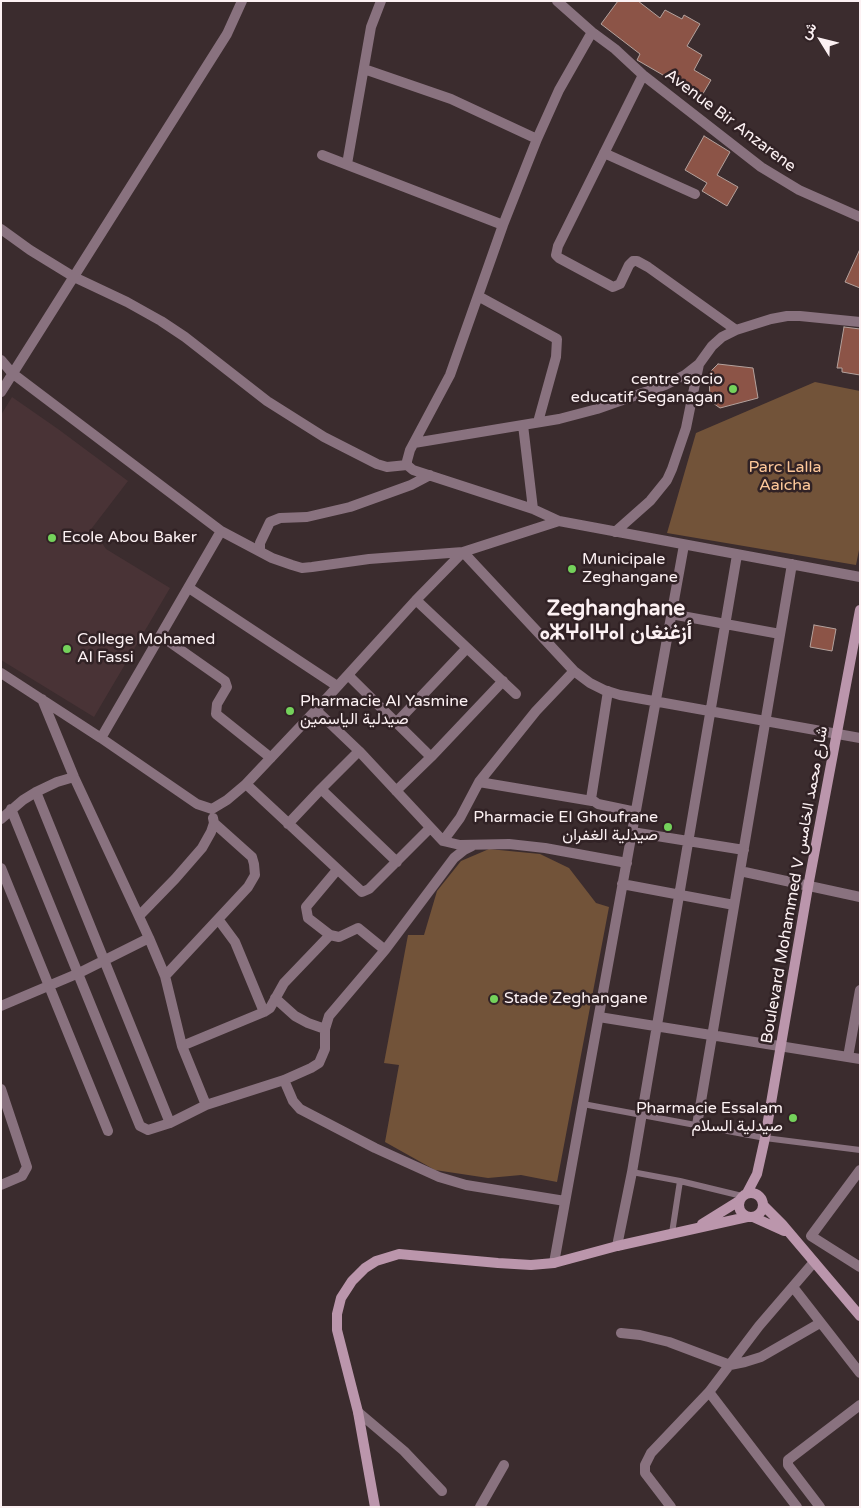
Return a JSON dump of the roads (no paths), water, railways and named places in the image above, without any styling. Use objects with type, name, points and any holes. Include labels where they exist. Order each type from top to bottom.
[{"type":"main road","name":"Boulevard Mohammed V شارع محمد الخامس","points":[[743,1197],[755,1179],[760,1165],[782,1047],[808,887],[860,610]]},
{"type":"main road","name":"Boulevard Mohammed V شارع محمد الخامس","points":[[760,1165],[761,1200]]},
{"type":"main road","points":[[698,1227],[751,1193],[761,1200],[860,1316]]},
{"type":"main road","points":[[743,1197],[740,1211],[750,1217],[775,1225],[790,1234]]},
{"type":"main road","points":[[375,1507],[358,1412],[337,1330],[337,1314],[341,1298],[346,1289],[365,1268],[376,1261],[398,1254],[498,1264],[531,1265],[554,1263],[672,1233],[750,1217],[760,1213],[761,1200]]},
{"type":"street","points":[[1,392],[227,34],[242,1]]},
{"type":"street","points":[[347,164],[371,26],[381,1]]},
{"type":"street","name":"Avenue Bir Anzarene","points":[[557,1],[644,75],[777,177],[799,190],[860,217]]},
{"type":"street","points":[[407,465],[407,460],[414,443],[450,375],[537,139],[558,90],[592,32]]},
{"type":"street","points":[[364,69],[451,98],[537,139]]},
{"type":"street","points":[[644,75],[558,246],[556,255],[612,287],[620,284],[629,264],[637,261],[656,272],[736,330]]},
{"type":"street","points":[[604,153],[695,194]]},
{"type":"street","points":[[322,155],[504,225]]},
{"type":"street","points":[[1,229],[30,250],[74,277],[128,302],[161,321],[185,337],[266,401],[324,437],[377,464],[387,467],[407,465],[413,470],[534,509],[560,520],[615,532],[860,577]]},
{"type":"street","points":[[478,296],[557,340],[556,356],[538,422]]},
{"type":"street","points":[[414,443],[560,419],[629,399],[666,385],[685,375],[699,364],[712,346],[722,337],[736,330],[771,319],[800,316],[860,322]]},
{"type":"street","points":[[1,360],[12,373],[221,531],[272,558],[302,568],[369,559],[463,552],[560,520]]},
{"type":"street","points":[[615,532],[650,501],[663,485],[672,468],[686,428],[699,364]]},
{"type":"street","points":[[523,425],[534,509]]},
{"type":"street","points":[[260,550],[260,543],[270,522],[280,518],[307,516],[350,507],[395,492],[430,475]]},
{"type":"street","points":[[101,738],[221,531]]},
{"type":"street","points":[[554,1263],[684,545]]},
{"type":"street","points":[[1,673],[101,738],[196,804],[212,809],[233,796],[246,784],[416,600],[463,552]]},
{"type":"street","points":[[463,552],[574,671],[590,683],[608,691],[656,701],[860,738]]},
{"type":"street","points":[[617,1246],[632,1172],[737,555]]},
{"type":"street","points":[[697,1125],[792,564]]},
{"type":"street","points":[[189,588],[337,686]]},
{"type":"street","points":[[416,600],[516,694]]},
{"type":"street","points":[[671,614],[780,634]]},
{"type":"street","points":[[161,636],[225,681],[227,687],[217,704],[216,714],[271,758]]},
{"type":"street","points":[[396,723],[467,648]]},
{"type":"street","points":[[443,841],[460,818],[479,782],[536,711],[574,671]]},
{"type":"street","points":[[348,675],[431,757]]},
{"type":"street","points":[[396,791],[431,757],[502,681]]},
{"type":"street","points":[[592,800],[591,796],[608,691]]},
{"type":"street","points":[[42,699],[74,777],[165,976],[182,1046],[206,1105]]},
{"type":"street","points":[[316,710],[360,751],[443,841],[451,844],[473,846],[509,844],[536,847],[626,864]]},
{"type":"street","points":[[288,824],[360,751]]},
{"type":"street","points":[[1,819],[36,792],[57,782],[74,777]]},
{"type":"street","points":[[479,782],[592,800],[598,804],[636,812]]},
{"type":"street","points":[[246,784],[359,891],[364,893],[430,828]]},
{"type":"street","points":[[321,789],[397,862]]},
{"type":"street","points":[[36,792],[170,1123]]},
{"type":"street","points":[[139,916],[202,848],[214,823],[212,809]]},
{"type":"street","points":[[11,810],[140,1126],[148,1130],[170,1123],[206,1105],[284,1080],[311,1068],[319,1062],[325,1049],[325,1029],[329,1016],[385,950],[454,858],[473,846]]},
{"type":"street","points":[[165,976],[248,887],[256,871],[252,857],[214,823]]},
{"type":"street","points":[[632,832],[744,850]]},
{"type":"street","points":[[1,868],[108,1131]]},
{"type":"street","points":[[337,870],[310,902],[306,911],[308,918],[330,935],[339,938],[358,928],[385,950]]},
{"type":"street","points":[[740,871],[860,897]]},
{"type":"street","points":[[622,884],[734,905]]},
{"type":"street","points":[[218,920],[235,942],[264,1012]]},
{"type":"street","points":[[182,1046],[270,1008],[284,983],[330,935]]},
{"type":"street","points":[[1,1006],[79,973],[149,938]]},
{"type":"street","points":[[848,1057],[860,990]]},
{"type":"street","points":[[275,998],[295,1016],[325,1029]]},
{"type":"street","points":[[599,1017],[860,1059]]},
{"type":"street","points":[[284,1080],[300,1109],[375,1148],[438,1177],[466,1185],[565,1201]]},
{"type":"street","points":[[1,1089],[27,1167],[22,1176],[1,1186]]},
{"type":"street","points":[[802,1247],[860,1170]]},
{"type":"street","points":[[811,1236],[860,1267]]},
{"type":"street","points":[[671,1507],[645,1473],[645,1465],[651,1453],[709,1392],[759,1326],[814,1262]]},
{"type":"street","points":[[793,1287],[860,1373]]},
{"type":"street","points":[[621,1333],[640,1334],[669,1342],[730,1365],[760,1357],[820,1323]]},
{"type":"street","points":[[709,1392],[796,1507]]},
{"type":"street","points":[[820,1507],[788,1464],[788,1460],[860,1405]]},
{"type":"street","points":[[358,1412],[404,1451],[442,1491]]},
{"type":"street","points":[[480,1507],[504,1465]]},
{"type":"lane","points":[[583,1104],[765,1138],[860,1150]]},
{"type":"lane","points":[[632,1172],[680,1181],[743,1197]]},
{"type":"lane","points":[[672,1233],[680,1181]]},
{"type":"place","name":"centre socio educatif Seganagan","points":[[733,389]]},
{"type":"place","name":"Ecole Abou Baker","points":[[52,538]]},
{"type":"place","name":"Municipale Zeghangane","points":[[572,569]]},
{"type":"place","name":"College Mohamed Al Fassi","points":[[67,649]]},
{"type":"place","name":"Pharmacie Al Yasmine صيدلية الياسمين","points":[[290,711]]},
{"type":"place","name":"Pharmacie El Ghoufrane صيدلية الغفران","points":[[668,827]]},
{"type":"place","name":"Stade Zeghangane","points":[[494,999]]},
{"type":"place","name":"Pharmacie Essalam صيدلية السلام","points":[[793,1118]]},
{"type":"district","name":"Zeghanghane ⴰⵣⵖⴰⵏⵖⴰⵏ أزغنغان","points":[[616,621]]},
{"type":"park label","name":"Parc Lalla Aaicha","points":[[785,477]]}]
